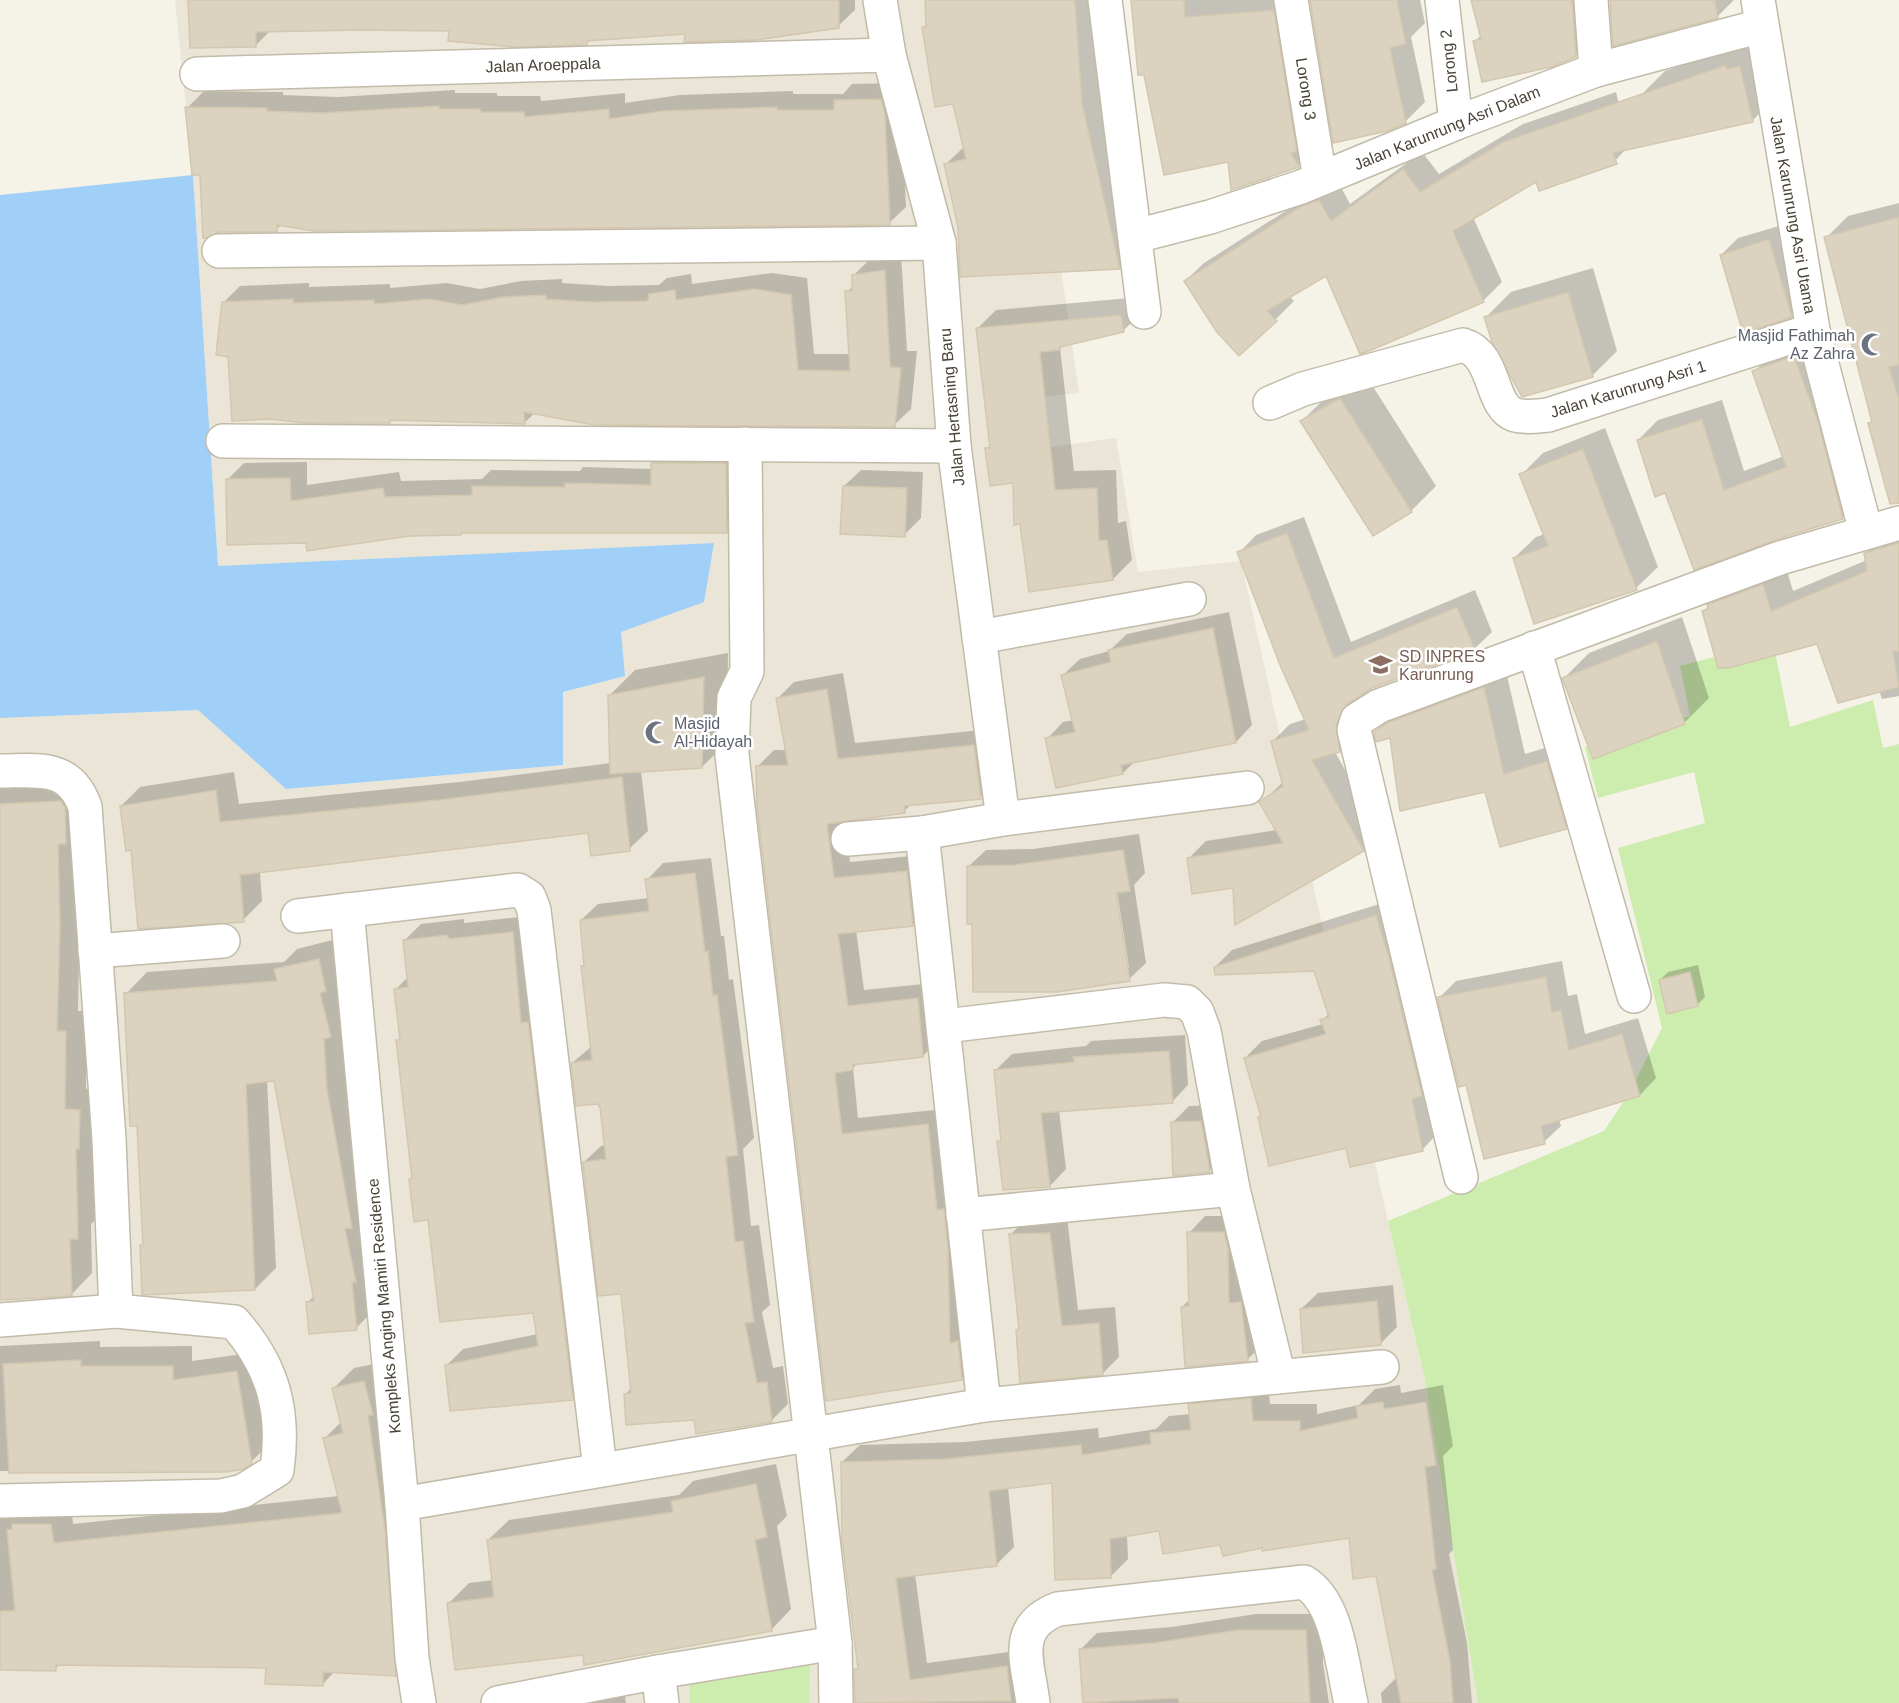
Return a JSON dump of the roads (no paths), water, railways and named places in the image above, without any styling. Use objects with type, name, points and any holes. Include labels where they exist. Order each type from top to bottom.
[{"type":"street","name":"Jalan Hertasning Baru","points":[[880,0],[889,55],[939,243],[954,446],[1003,819]]},
{"type":"street","points":[[1105,0],[1144,312]]},
{"type":"street","name":"Lorong 3","points":[[1291,0],[1320,179]]},
{"type":"street","name":"Lorong 2","points":[[1442,0],[1455,123]]},
{"type":"street","points":[[1591,0],[1596,70]]},
{"type":"street","name":"Jalan Karunrung Asri Dalam","points":[[1136,236],[1210,217],[1320,179],[1455,123],[1596,70],[1759,13]]},
{"type":"street","name":"Jalan Karunrung Asri Utama","points":[[1759,13],[1813,330],[1866,532]]},
{"type":"street","name":"Jalan Aroeppala","points":[[197,74],[889,55]]},
{"type":"street","points":[[219,251],[939,243]]},
{"type":"street","name":"Jalan Karunrung Asri 1","points":[[1270,403],[1303,389],[1463,345],[1473,348],[1484,360],[1501,401],[1511,414],[1526,417],[1548,415],[1813,330]]},
{"type":"street","points":[[223,441],[954,446]]},
{"type":"street","points":[[745,444],[747,671],[734,698],[732,755],[835,1643],[836,1703]]},
{"type":"street","points":[[1461,1177],[1354,730],[1357,720],[1378,706],[1780,558],[1899,523]]},
{"type":"street","points":[[979,637],[1189,599]]},
{"type":"street","points":[[1534,648],[1634,996]]},
{"type":"street","points":[[0,771],[54,773],[79,790],[85,807],[109,1139],[116,1311]]},
{"type":"street","points":[[848,839],[922,833],[1003,819],[1247,788]]},
{"type":"street","points":[[922,833],[945,1026],[984,1405]]},
{"type":"street","points":[[298,916],[518,890],[529,897],[532,903],[600,1469]]},
{"type":"street","name":"Kompleks Anging Mamiri Residence","points":[[347,910],[402,1504],[412,1658],[418,1703]]},
{"type":"street","points":[[95,951],[223,941]]},
{"type":"street","points":[[945,1026],[1164,1000],[1187,1002],[1197,1012],[1204,1031],[1233,1189],[1279,1377]]},
{"type":"street","points":[[963,1215],[1233,1189]]},
{"type":"street","points":[[0,1320],[116,1311],[234,1323],[261,1358],[277,1406],[281,1437],[277,1470],[261,1482],[243,1491],[220,1496],[0,1501]]},
{"type":"street","points":[[402,1504],[984,1405],[1382,1367]]},
{"type":"street","points":[[1033,1703],[1026,1643],[1035,1621],[1046,1614],[1058,1609],[1304,1582],[1314,1588],[1326,1604],[1351,1703]]},
{"type":"street","points":[[498,1703],[660,1687],[835,1643]]},
{"type":"water","points":[[193,175],[218,566],[714,543],[704,602],[621,632],[625,676],[563,692],[563,765],[286,789],[198,710],[0,718],[0,195]]},
{"type":"place","name":"Masjid Fathimah Az Zahra","points":[[1873,344]]},
{"type":"place","name":"SD INPRES Karunrung","points":[[1381,665]]},
{"type":"place","name":"Masjid Al-Hidayah","points":[[656,732]]}]
